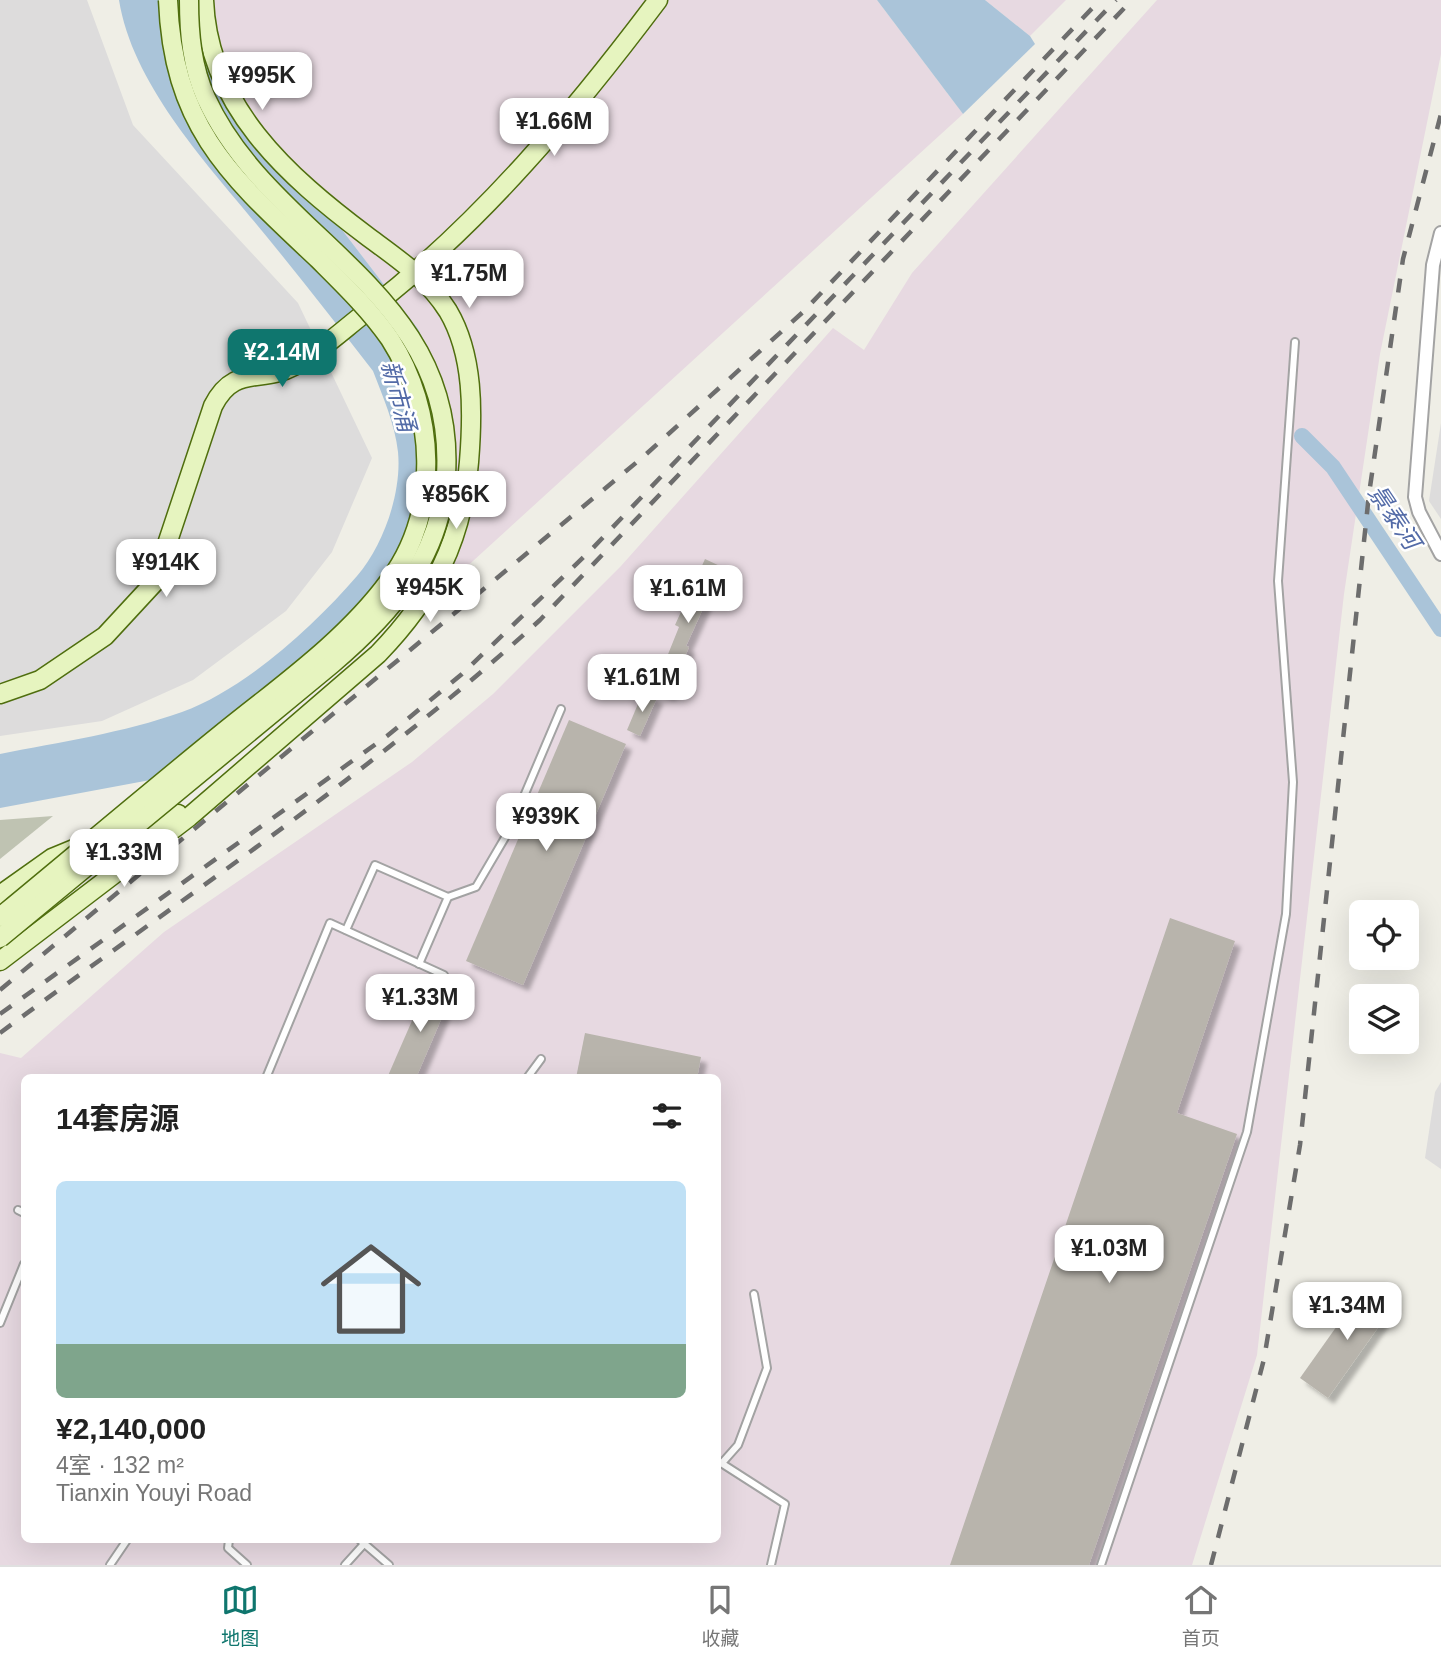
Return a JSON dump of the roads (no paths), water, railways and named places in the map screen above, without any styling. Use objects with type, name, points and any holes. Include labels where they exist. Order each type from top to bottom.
[{"type":"street","points":[[0,917],[345,629],[395,572],[410,548],[422,509],[427,472],[425,431],[416,394],[398,353],[363,305],[252,198],[211,146],[186,101],[178,76],[168,0]]},
{"type":"street","points":[[0,938],[332,664],[382,619],[410,584],[424,559],[443,502],[447,466],[442,415],[432,380],[418,349],[370,285],[256,173],[222,128],[205,97],[194,64],[189,0]]},
{"type":"street","points":[[0,961],[67,907],[158,842],[378,654],[405,625],[438,578],[453,541],[466,491],[470,448],[468,374],[459,336],[449,313],[413,275],[272,152],[237,111],[222,83],[211,52],[204,0]]},
{"type":"street","points":[[0,694],[40,680],[105,636],[154,583],[213,406],[221,390],[236,379],[292,368],[413,275],[585,97],[658,0]]},
{"type":"street","points":[[1441,233],[1433,265],[1415,497],[1419,512],[1441,554]]},
{"type":"street","points":[[0,895],[52,858],[96,841],[156,827],[223,786]]},
{"type":"street","points":[[52,858],[66,858],[76,872],[74,894],[67,907]]},
{"type":"lane","points":[[1101,1565],[1247,1132],[1286,914],[1293,782],[1278,581],[1295,342]]},
{"type":"lane","points":[[346,930],[375,865],[447,897],[476,887],[510,828],[561,709]]},
{"type":"lane","points":[[419,964],[447,897]]},
{"type":"lane","points":[[268,1074],[330,923],[444,975]]},
{"type":"lane","points":[[530,1074],[541,1059]]},
{"type":"lane","points":[[0,1323],[21,1271]]},
{"type":"lane","points":[[721,1461],[738,1445],[767,1368],[754,1294]]},
{"type":"lane","points":[[721,1463],[785,1504],[771,1565]]},
{"type":"lane","points":[[110,1565],[125,1543]]},
{"type":"lane","points":[[229,1543],[228,1548],[247,1565]]},
{"type":"lane","points":[[345,1565],[361,1543]]},
{"type":"lane","points":[[363,1543],[388,1565]]},
{"type":"water","name":"新市涌","points":[[119,0],[192,0],[192,18],[208,55],[418,329],[435,363],[444,403],[446,509],[366,643],[297,706],[235,752],[161,778],[0,808],[0,754],[114,731],[182,712],[230,688],[277,655],[320,616],[366,564],[389,518],[397,484],[398,452],[394,431],[373,371],[178,126],[140,65],[127,33]]},
{"type":"water","points":[[877,0],[985,0],[1030,36],[1035,44],[963,114]]},
{"type":"waterway","name":"景泰河","points":[[1302,436],[1333,467],[1441,629]]},
{"type":"railway","points":[[0,990],[643,457],[803,312],[1100,0]]},
{"type":"railway","points":[[0,1014],[387,736],[462,674],[591,550],[1116,0]]},
{"type":"railway","points":[[0,1033],[343,782],[476,676],[540,620],[1132,0]]},
{"type":"railway","points":[[1211,1565],[1264,1359],[1300,1145],[1369,494],[1403,259],[1441,114]]}]
